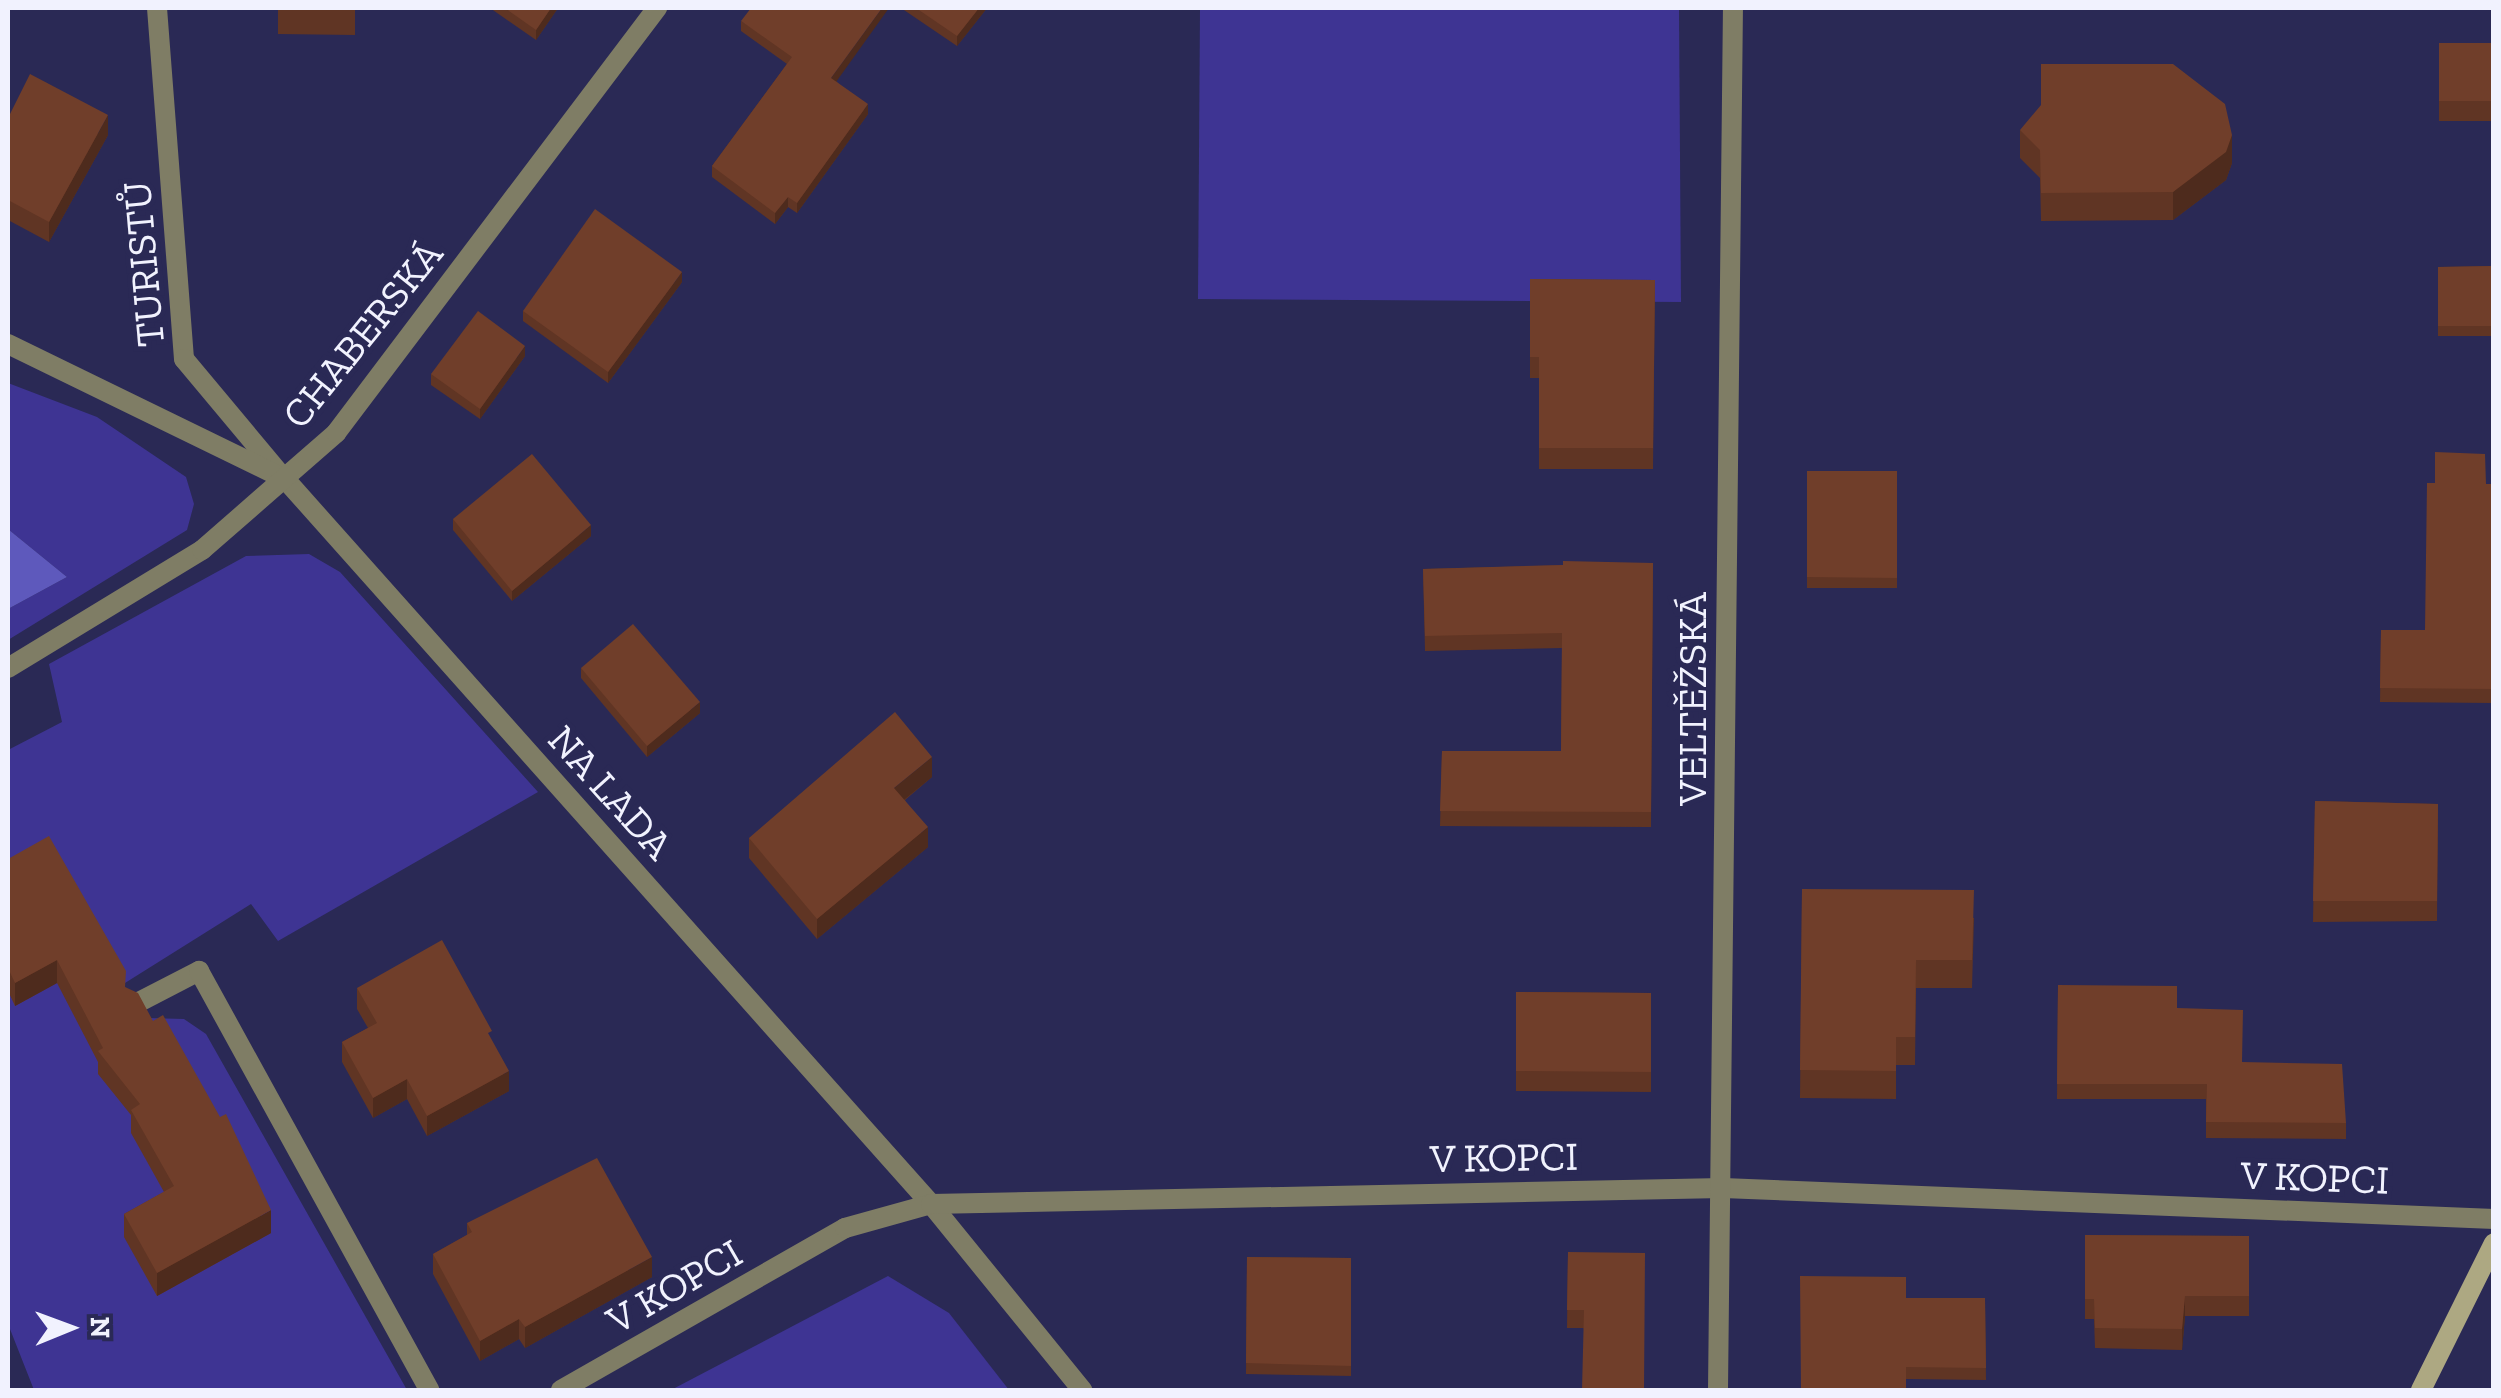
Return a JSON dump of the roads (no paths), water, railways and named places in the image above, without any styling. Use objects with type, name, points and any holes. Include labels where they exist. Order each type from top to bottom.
[{"type":"street","name":"TURISTŮ","points":[[157,8],[184,359],[285,479]]},
{"type":"street","name":"CHABERSKÁ","points":[[8,668],[202,550],[336,433],[657,8]]},
{"type":"street","name":"VELTĚŽSKÁ","points":[[1718,1390],[1733,8]]},
{"type":"street","name":"NA LADA","points":[[8,344],[285,479],[931,1204],[1082,1390]]},
{"type":"street","points":[[137,1003],[199,971],[430,1390]]},
{"type":"street","name":"V KOPCI","points":[[562,1390],[844,1228],[931,1204],[1723,1188],[2494,1220]]},
{"type":"street","points":[[2421,1390],[2494,1243]]}]
